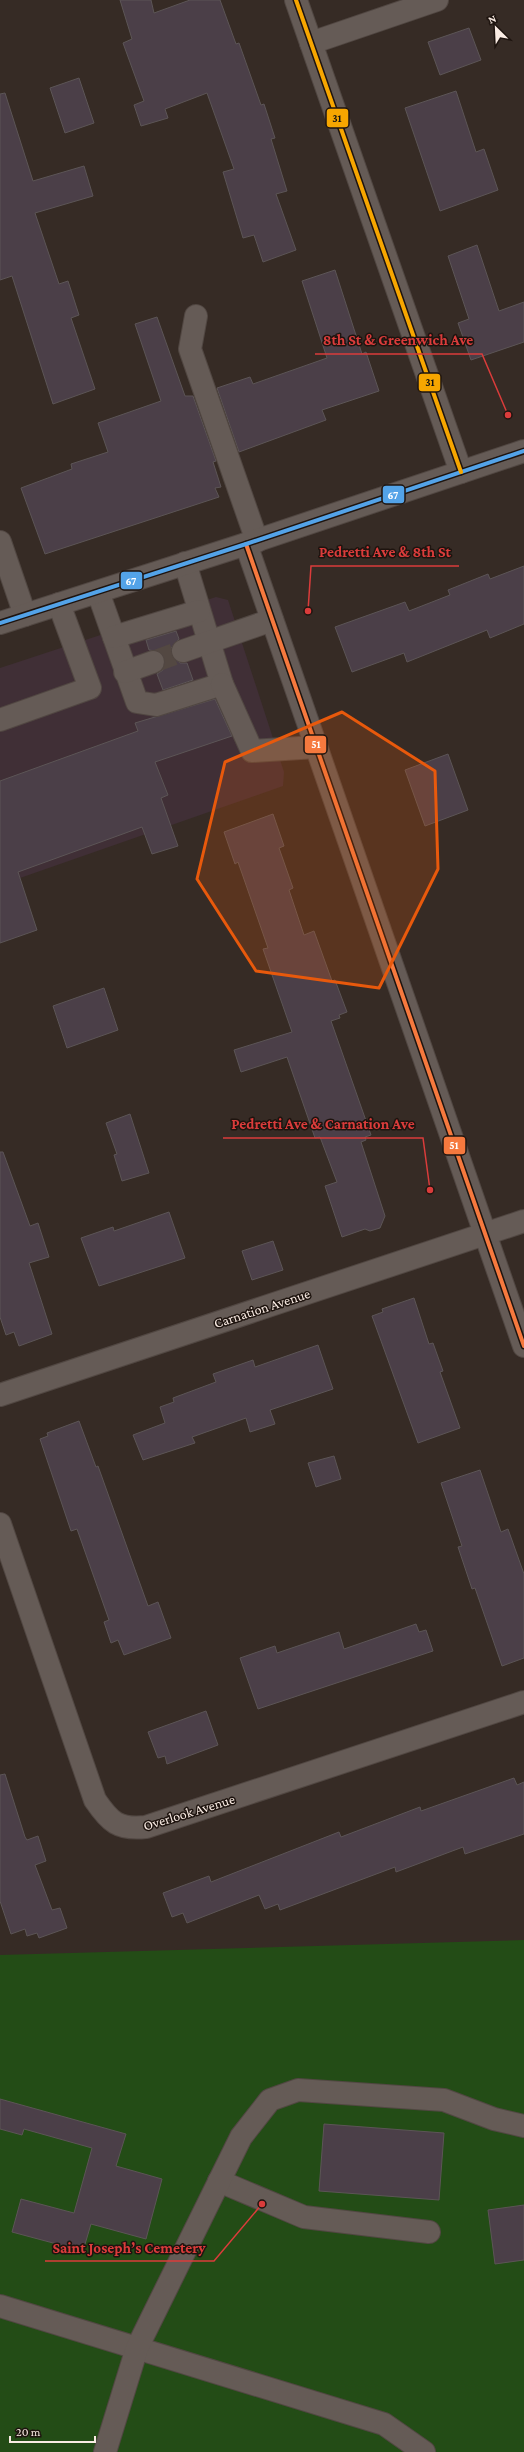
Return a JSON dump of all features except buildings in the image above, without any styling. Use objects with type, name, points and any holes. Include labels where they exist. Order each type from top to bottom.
[{"type":"street","points":[[296,0],[461,472]]},
{"type":"street","points":[[311,42],[437,0]]},
{"type":"street","points":[[196,316],[190,349],[251,543],[272,620],[524,1346]]},
{"type":"street","points":[[0,623],[251,543],[524,451]]},
{"type":"street","points":[[0,542],[25,616]]},
{"type":"street","points":[[185,563],[222,684],[252,751],[316,747]]},
{"type":"street","points":[[98,592],[136,702],[156,705],[222,684]]},
{"type":"street","points":[[0,720],[90,688],[60,604]]},
{"type":"street","points":[[114,637],[199,611]]},
{"type":"street","points":[[183,651],[272,620]]},
{"type":"street","points":[[126,672],[153,662]]},
{"type":"street","name":"Carnation Avenue","points":[[0,1395],[524,1221]]},
{"type":"street","name":"Overlook Avenue","points":[[0,1524],[95,1800],[107,1818],[119,1825],[132,1828],[146,1827],[524,1702]]},
{"type":"street","points":[[105,2452],[137,2348],[241,2137],[270,2100],[298,2090],[444,2100],[494,2119],[524,2126]]},
{"type":"street","points":[[219,2181],[304,2217],[429,2232]]},
{"type":"street","points":[[0,2306],[384,2424],[424,2452]]},
{"type":"highlighted area","points":[[342,712],[435,771],[438,869],[379,988],[256,971],[197,879],[225,762]]},
{"type":"shaded area","points":[[216,597],[228,600],[284,772],[283,786],[0,885],[0,668]]},
{"type":"green space","points":[[524,1940],[524,2452],[0,2452],[0,1955]]},
{"type":"tunnel","points":[[153,662],[183,651]]},
{"type":"transit line","name":"31","points":[[296,0],[461,472]]},
{"type":"transit line","name":"67","points":[[0,623],[246,544],[524,451]]},
{"type":"transit line","name":"51","points":[[246,544],[524,1346]]},
{"type":"place","name":"8th St & Greenwich Ave","points":[[508,415]]},
{"type":"place","name":"Pedretti Ave & 8th St","points":[[308,611]]},
{"type":"place","name":"Pedretti Ave & Carnation Ave","points":[[430,1190]]},
{"type":"place","name":"Saint Joseph’s Cemetery","points":[[262,2204]]}]
